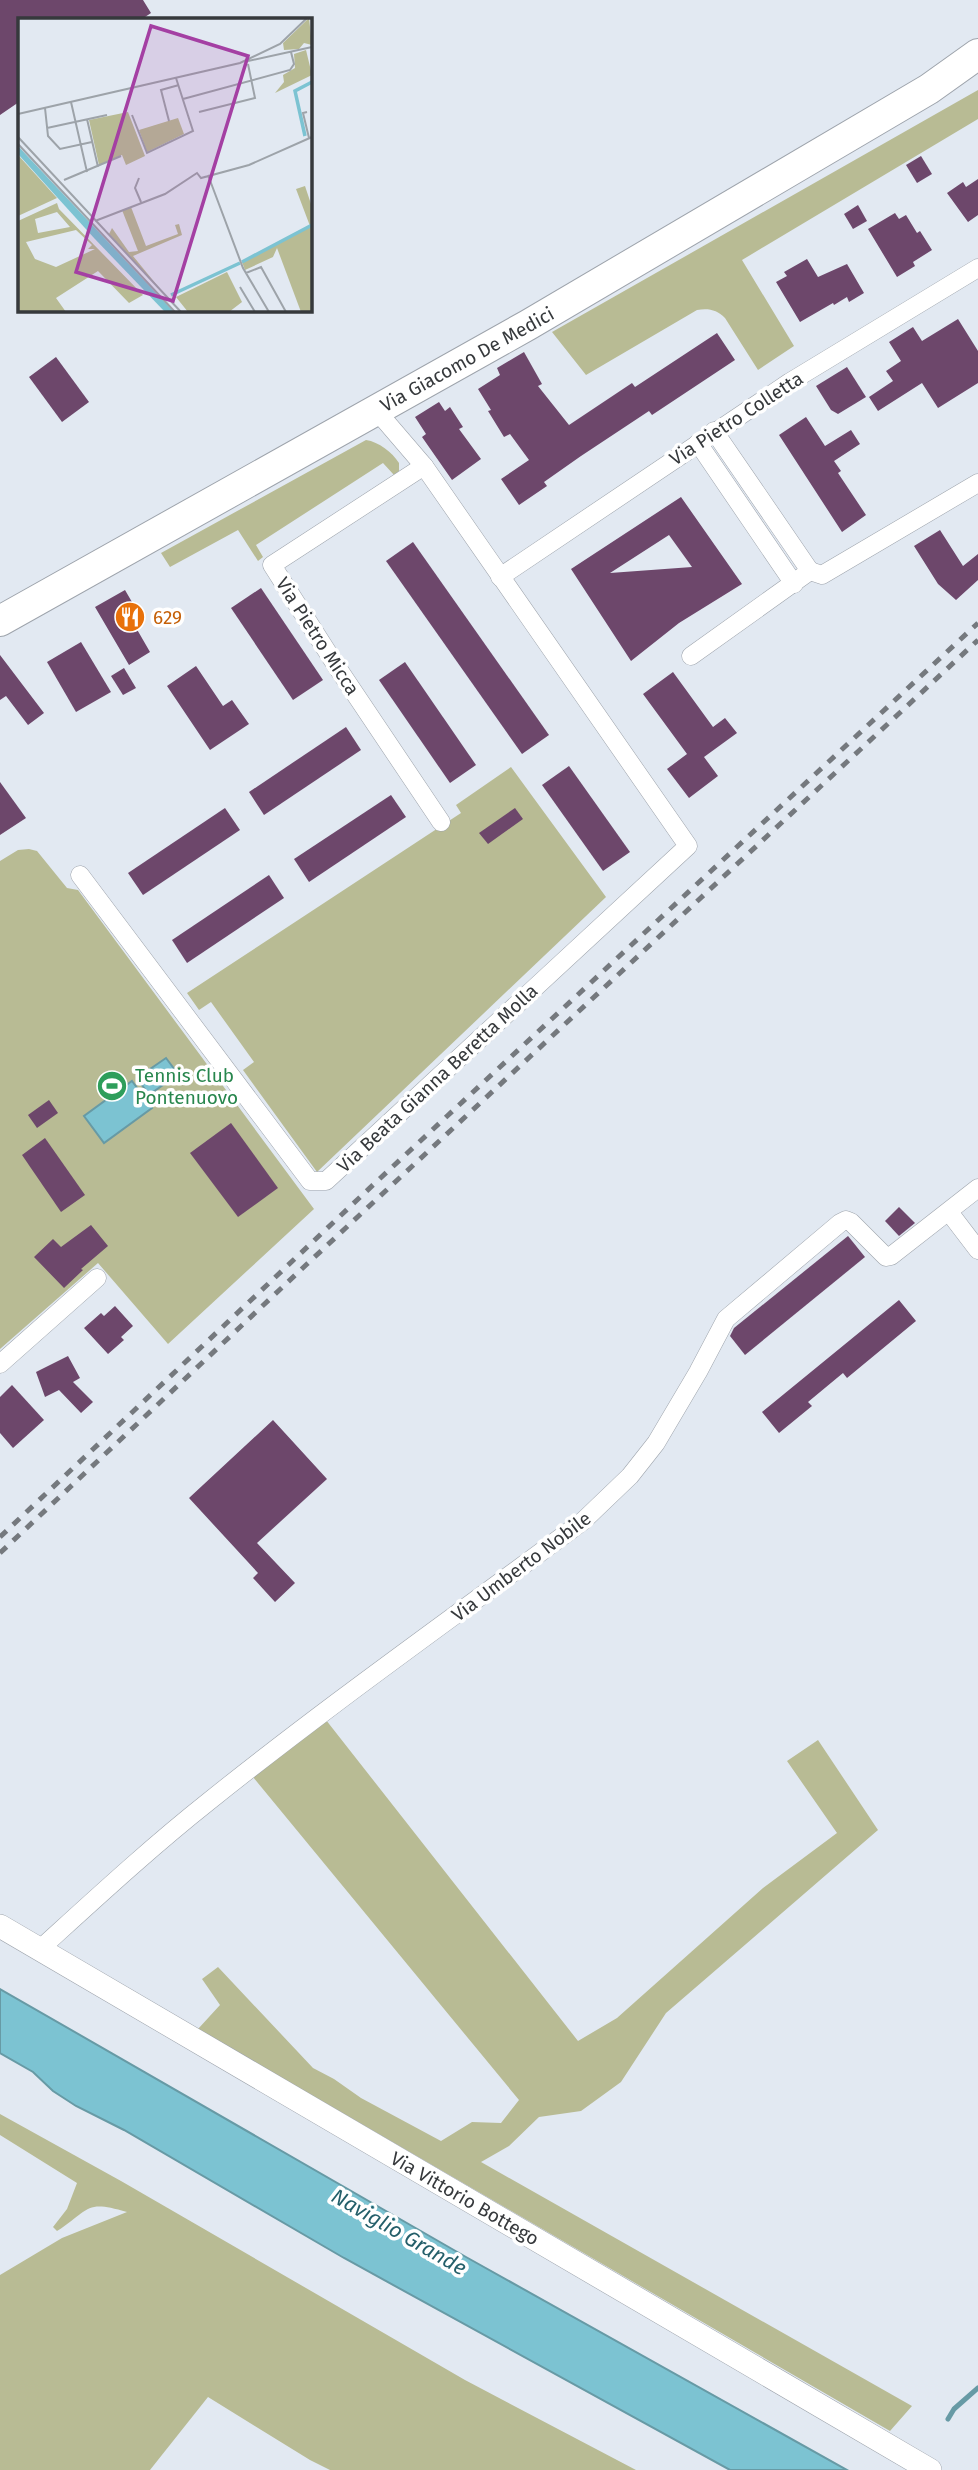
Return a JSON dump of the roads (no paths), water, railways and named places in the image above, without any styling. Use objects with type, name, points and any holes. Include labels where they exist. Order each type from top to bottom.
[{"type":"main road","name":"Via Giacomo De Medici","points":[[0,621],[528,325],[929,89],[978,54]]},
{"type":"street","points":[[929,89],[978,62]]},
{"type":"street","name":"Via Pietro Colletta","points":[[500,577],[714,431],[978,268]]},
{"type":"street","points":[[376,410],[424,466],[500,577]]},
{"type":"street","points":[[714,431],[810,571],[822,575],[978,483]]},
{"type":"street","points":[[698,443],[794,584]]},
{"type":"street","name":"Via Pietro Micca","points":[[424,466],[272,565],[441,822]]},
{"type":"street","points":[[691,656],[810,571]]},
{"type":"street","name":"Via Beata Gianna Beretta Molla","points":[[80,875],[310,1181],[326,1181],[688,846],[500,577]]},
{"type":"street","points":[[978,1188],[948,1212],[978,1250]]},
{"type":"street","name":"Via Umberto Nobile","points":[[40,1949],[108,1886],[206,1804],[331,1706],[607,1501],[656,1443],[726,1319],[840,1223],[846,1220],[851,1222],[886,1257],[891,1256],[948,1212]]},
{"type":"street","points":[[0,1364],[97,1278]]},
{"type":"street","name":"Via Vittorio Bottego","points":[[0,1926],[930,2470]]},
{"type":"water","points":[[166,1058],[178,1074],[149,1095],[137,1078]]},
{"type":"water","points":[[132,1081],[152,1108],[104,1143],[84,1116]]},
{"type":"water","name":"Naviglio Grande","points":[[0,1989],[466,2257],[847,2470],[730,2470],[344,2258],[124,2130],[76,2106],[53,2091],[33,2072],[0,2053]]},
{"type":"waterway","points":[[948,2419],[954,2409],[978,2388]]},
{"type":"railway","points":[[0,1537],[374,1184],[978,623]]},
{"type":"railway","points":[[0,1553],[978,640]]},
{"type":"place","name":"629","points":[[130,617]]},
{"type":"place","name":"Tennis Club Pontenuovo","points":[[112,1086]]}]
